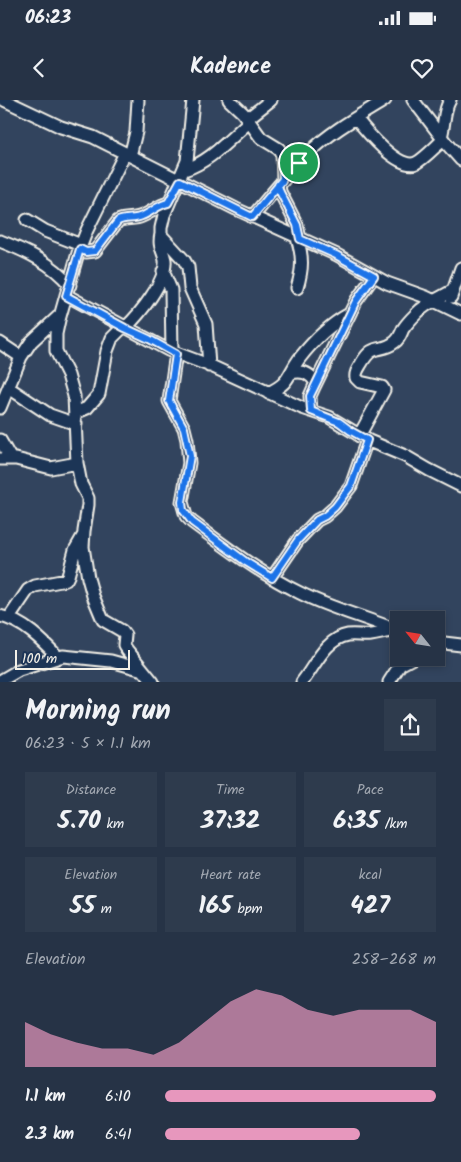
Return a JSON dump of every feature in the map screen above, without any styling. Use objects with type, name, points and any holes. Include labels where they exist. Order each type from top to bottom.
[{"type":"street","points":[[4,100],[61,127],[93,137],[127,155],[182,175],[252,217],[336,255],[387,283],[433,300],[461,314]]},
{"type":"street","points":[[138,100],[136,132],[127,155],[113,174],[81,247],[60,315],[56,334],[56,351],[68,375],[74,396],[77,463],[81,484],[88,498],[84,535],[84,559],[93,596],[103,620],[122,631],[125,635],[124,645],[127,650],[153,682]]},
{"type":"street","points":[[9,388],[50,415],[76,418],[99,394],[107,351],[112,338],[134,319],[156,289],[164,271],[165,259],[161,252],[159,241],[164,214],[187,161],[193,100]]},
{"type":"street","points":[[229,100],[261,138],[279,149],[282,160],[280,192],[297,225],[302,254],[302,267],[297,288]]},
{"type":"street","points":[[182,175],[210,158],[271,100]]},
{"type":"street","points":[[252,217],[281,182],[328,136],[385,100]]},
{"type":"street","points":[[413,100],[461,160]]},
{"type":"street","points":[[356,118],[367,132],[396,158],[411,164],[418,162],[442,138],[445,109],[450,100]]},
{"type":"street","points":[[282,160],[290,164],[299,163]]},
{"type":"street","points":[[27,220],[45,231],[81,247],[86,252],[95,251],[118,221],[141,217],[158,206],[168,203]]},
{"type":"street","points":[[161,234],[184,260],[188,268],[190,288],[206,324],[209,366]]},
{"type":"street","points":[[0,241],[37,257],[61,273],[68,290],[124,327],[174,353],[209,366],[339,422],[363,438],[405,456],[461,486]]},
{"type":"street","points":[[450,308],[452,291],[461,268]]},
{"type":"street","points":[[164,271],[171,290],[174,353],[169,401],[184,428],[190,456],[182,502],[183,510],[192,522],[246,562],[272,578],[324,604],[390,628]]},
{"type":"street","points":[[311,411],[310,396],[316,383],[356,301],[374,276]]},
{"type":"street","points":[[272,578],[298,540],[317,520],[335,507],[351,486],[363,438],[384,390],[382,387],[357,380],[355,376],[357,370],[369,352],[386,347],[397,341],[410,321],[433,300],[437,300],[452,291]]},
{"type":"street","points":[[268,393],[286,383],[301,357],[330,325],[349,314]]},
{"type":"street","points":[[0,408],[21,356],[31,342],[60,315]]},
{"type":"street","points":[[0,343],[21,356]]},
{"type":"street","points":[[291,373],[304,372],[310,375],[316,383]]},
{"type":"street","points":[[0,440],[6,459],[51,468],[77,463]]},
{"type":"street","points":[[58,657],[43,640],[5,617],[28,590],[35,586],[66,580],[75,550],[84,535]]},
{"type":"street","points":[[302,682],[325,649],[337,639],[349,635],[371,635],[390,631]]},
{"type":"street","points":[[445,644],[461,646]]},
{"type":"street","points":[[0,681],[19,670],[42,664],[58,657],[71,656],[112,661],[143,670]]},
{"type":"street","points":[[396,671],[397,666]]},
{"type":"street","points":[[389,682],[399,666]]},
{"type":"route","points":[[299,163],[283,179],[282,181],[272,193],[252,217],[180,181],[168,203],[158,206],[141,217],[118,221],[95,251],[86,252],[80,249],[66,296],[176,354],[169,401],[184,428],[190,456],[182,502],[183,510],[192,522],[246,562],[272,578],[298,540],[317,520],[335,507],[351,486],[358,461],[367,440],[339,422],[311,411],[310,396],[356,301],[374,276],[336,255],[300,239],[297,225],[280,192],[278,185],[283,179],[282,160],[290,164],[299,163]]}]
